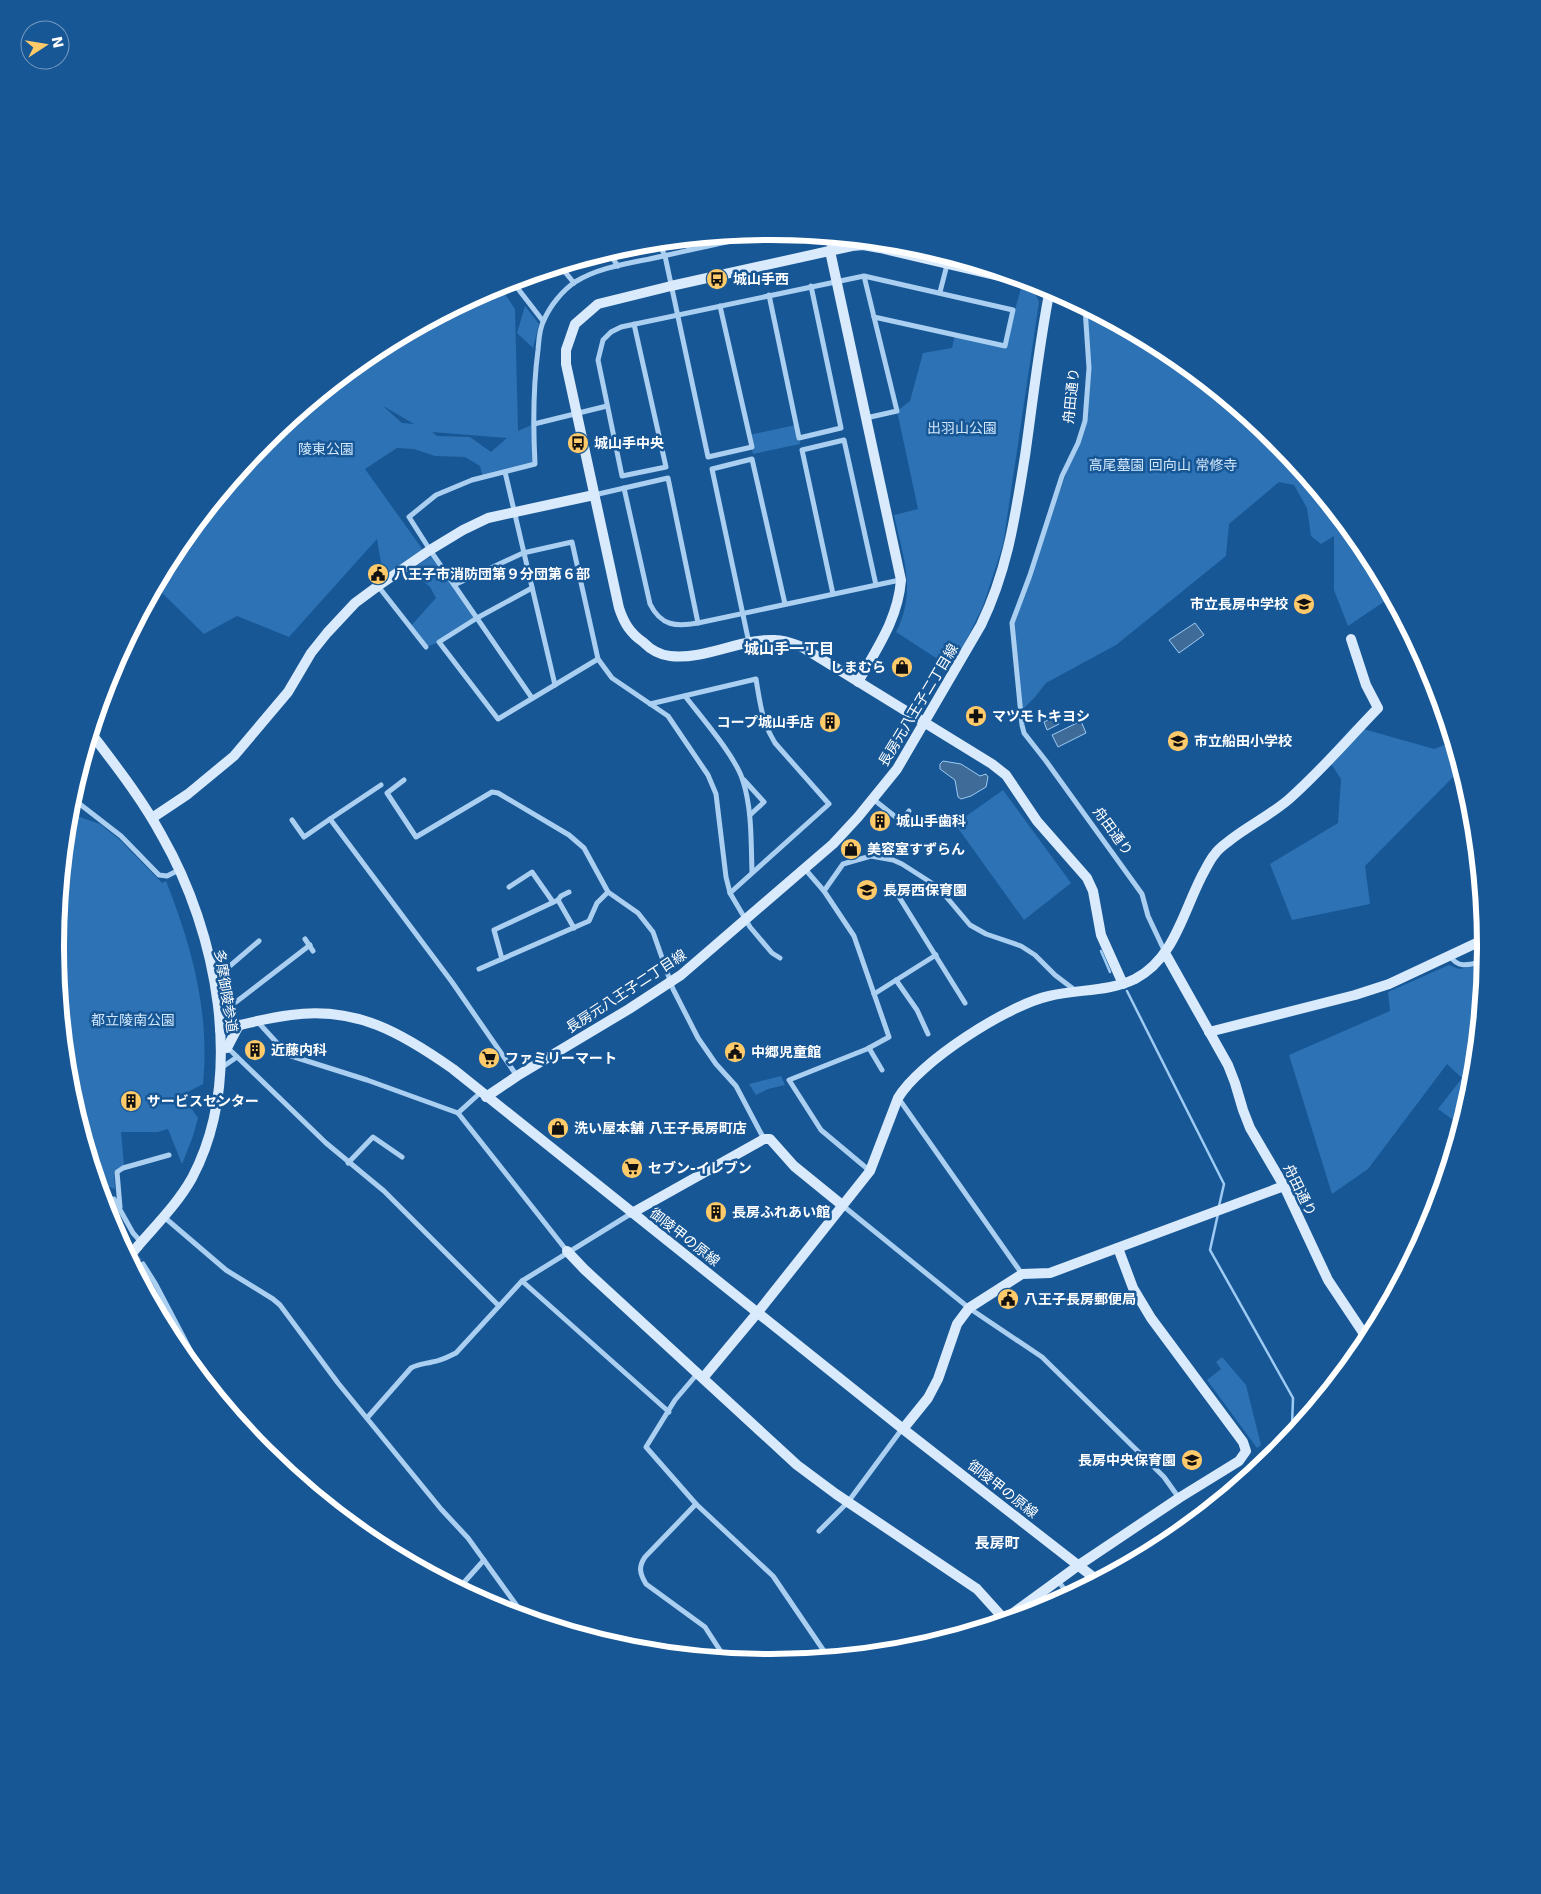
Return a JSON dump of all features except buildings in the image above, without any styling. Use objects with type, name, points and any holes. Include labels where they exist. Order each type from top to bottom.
[{"type":"street","points":[[532,698],[409,517],[436,495],[472,480],[535,464],[535,369],[543,321],[557,300],[574,284],[588,276],[618,266],[712,243]]},
{"type":"street","points":[[829,243],[901,580],[900,597],[893,620],[858,682]]},
{"type":"street","points":[[863,246],[852,246],[598,304],[575,324],[566,350],[566,364],[623,618],[635,636],[654,651],[669,656],[686,656],[764,640],[778,640],[802,647],[982,757],[1006,775],[1037,822],[1083,872],[1093,891],[1101,935],[1123,984]]},
{"type":"street","points":[[661,249],[672,286],[708,457],[752,448],[720,306]]},
{"type":"street","points":[[613,259],[618,266]]},
{"type":"street","points":[[940,292],[947,263]]},
{"type":"street","points":[[565,271],[574,284]]},
{"type":"street","points":[[864,276],[897,411],[866,418]]},
{"type":"street","points":[[634,324],[666,467],[622,476],[598,360],[603,340],[611,332],[634,324],[837,280],[864,276],[1013,310],[1005,346],[874,317]]},
{"type":"street","points":[[769,295],[799,438],[841,428],[810,286]]},
{"type":"street","points":[[517,288],[543,321]]},
{"type":"street","name":"長房元八王子二丁目線","points":[[483,1095],[628,1010],[671,981],[745,921],[833,844],[897,769],[981,625],[993,600],[1003,571],[1015,523],[1047,297]]},
{"type":"street","name":"舟田通り","points":[[1085,314],[1089,368],[1084,421],[1078,443],[1062,476],[1012,623],[1022,725],[1024,732],[1142,894],[1148,916],[1165,953],[1236,1083],[1250,1128],[1284,1186],[1328,1280],[1363,1332]]},
{"type":"street","points":[[534,424],[607,406]]},
{"type":"street","points":[[833,594],[802,450],[844,440],[876,585]]},
{"type":"street","points":[[749,643],[712,469],[752,459],[785,604]]},
{"type":"street","points":[[505,472],[555,685]]},
{"type":"street","points":[[152,818],[188,794],[234,756],[288,692],[311,653],[355,603],[430,550],[463,530],[488,518],[668,478],[698,623]]},
{"type":"street","points":[[624,488],[650,604],[654,612],[662,620],[676,626],[901,580]]},
{"type":"street","points":[[454,585],[523,553],[572,542],[598,659],[612,678],[668,716],[708,774],[716,794],[726,877],[730,893],[745,921],[772,953],[780,958]]},
{"type":"street","points":[[378,586],[426,647]]},
{"type":"street","points":[[532,588],[477,618],[440,642],[498,719],[598,659]]},
{"type":"street","points":[[824,1651],[773,1576],[696,1504],[646,1446],[676,1400],[758,1312],[870,1171],[898,1098],[925,1067],[1004,1014],[1026,1003],[1048,996],[1076,991],[1097,990],[1123,984],[1136,978],[1156,964],[1165,953],[1198,883],[1215,853],[1246,828],[1262,820],[1288,800],[1378,708],[1366,685],[1352,639]]},
{"type":"street","points":[[650,704],[756,679],[765,725],[775,743],[829,804],[730,893]]},
{"type":"street","points":[[685,696],[734,762],[743,780],[750,815],[752,872]]},
{"type":"street","name":"多摩御陵参道","points":[[96,738],[152,818],[179,870],[199,920],[212,973],[224,1049],[216,1112],[206,1147],[191,1179],[164,1217],[133,1251]]},
{"type":"street","points":[[404,780],[387,793],[416,837],[492,792],[498,793],[569,835],[584,848],[608,892],[638,913],[653,932],[671,981],[698,1038],[716,1064],[736,1086],[764,1140]]},
{"type":"street","points":[[743,780],[764,802],[750,815]]},
{"type":"street","points":[[292,820],[304,837],[381,785]]},
{"type":"street","points":[[873,799],[907,826]]},
{"type":"street","points":[[78,803],[122,836],[159,875],[167,876],[179,870]]},
{"type":"street","points":[[902,821],[909,811]]},
{"type":"street","points":[[330,819],[452,982],[517,1076]]},
{"type":"street","points":[[824,892],[843,864],[872,856],[893,860],[938,887],[970,925],[986,934],[1021,946],[1035,955],[1055,975],[1076,991]]},
{"type":"street","points":[[805,869],[824,892],[854,936],[888,1037],[868,1048],[789,1080],[821,1130],[870,1171]]},
{"type":"street","points":[[508,887],[532,872],[574,928]]},
{"type":"street","points":[[891,884],[965,1003]]},
{"type":"street","points":[[502,959],[494,930],[555,902],[569,892]]},
{"type":"street","points":[[479,969],[589,921],[597,903],[608,892]]},
{"type":"street","points":[[305,939],[314,950]]},
{"type":"street","points":[[212,973],[224,971],[259,941]]},
{"type":"street","points":[[1209,1032],[1355,995],[1389,984],[1477,943]]},
{"type":"street","points":[[217,1004],[236,1002],[310,945]]},
{"type":"street","points":[[874,994],[936,955]]},
{"type":"street","points":[[1450,956],[1456,964],[1461,966],[1477,963]]},
{"type":"street","points":[[896,980],[917,1010],[928,1034]]},
{"type":"street","points":[[217,1004],[230,1020],[239,1025],[224,1049],[237,1057],[348,1163],[384,1192],[500,1306]]},
{"type":"street","name":"御陵甲の原線","points":[[220,1030],[291,1015],[321,1013],[370,1022],[396,1032],[420,1046],[453,1069],[483,1095],[902,1428],[1092,1576]]},
{"type":"street","points":[[256,1021],[288,1055],[367,1080],[458,1113],[567,1251],[584,1269],[797,1465],[848,1502],[977,1589],[1000,1615]]},
{"type":"street","points":[[868,1048],[882,1070]]},
{"type":"street","points":[[220,1070],[237,1057]]},
{"type":"street","points":[[458,1113],[483,1095]]},
{"type":"street","points":[[898,1098],[1022,1274]]},
{"type":"street","points":[[348,1163],[373,1137],[402,1157]]},
{"type":"street","points":[[367,1418],[411,1368],[418,1364],[431,1363],[447,1358],[456,1353],[522,1280],[632,1213],[764,1140],[770,1139],[794,1166],[969,1308],[1042,1357],[1164,1478],[1179,1498]]},
{"type":"street","points":[[120,1207],[117,1172],[123,1168],[169,1155]]},
{"type":"street","points":[[819,1531],[848,1502],[902,1428],[928,1398],[935,1385],[956,1324],[969,1308],[1022,1274],[1050,1273],[1284,1186]]},
{"type":"street","points":[[111,1199],[114,1199],[120,1207],[140,1244]]},
{"type":"street","points":[[164,1217],[226,1270],[280,1305],[338,1383],[440,1510],[468,1538],[518,1607]]},
{"type":"street","points":[[1022,1607],[1179,1498],[1239,1461],[1246,1451],[1243,1442],[1151,1318],[1133,1288],[1118,1248]]},
{"type":"street","points":[[143,1264],[190,1349]]},
{"type":"street","points":[[522,1280],[669,1412]]},
{"type":"street","points":[[696,1504],[645,1557],[640,1564],[641,1575],[646,1584],[708,1630],[721,1652]]},
{"type":"street","points":[[463,1583],[484,1560]]},
{"type":"street","points":[[1058,1581],[1065,1589]]},
{"type":"green space","name":"出羽山公園","points":[[1021,288],[1034,291],[1039,302],[1003,545],[983,606],[961,651],[950,667],[896,632],[906,602],[907,588],[904,560],[894,515],[918,509],[897,411],[910,401],[923,353],[952,348],[955,335],[1005,346]]},
{"type":"green space","name":"陵東公園","points":[[504,293],[515,309],[518,431],[534,424],[535,464],[483,477],[480,466],[465,457],[435,456],[414,449],[397,448],[365,469],[423,550],[388,573],[381,563],[377,539],[289,637],[237,616],[204,634],[160,591],[183,554],[239,481],[271,447],[340,386],[378,359],[417,335],[458,313]],"holes":[[[385,407],[414,424],[402,423]],[[432,432],[507,438],[491,452],[470,437],[437,436]]]},
{"type":"green space","points":[[525,306],[539,324],[533,348],[517,333]]},
{"type":"green space","name":"高尾墓園 回向山 常修寺","points":[[1085,314],[1163,359],[1201,386],[1270,447],[1302,481],[1331,517],[1358,554],[1386,600],[1348,626],[1334,590],[1334,536],[1321,544],[1311,536],[1307,508],[1294,485],[1279,482],[1229,524],[1226,556],[1116,645],[1046,683],[1020,712],[1012,623],[1085,421],[1089,382]]},
{"type":"green space","points":[[796,425],[800,444],[753,454],[749,435]]},
{"type":"green space","points":[[433,555],[477,618],[440,642],[426,647],[410,627],[436,598],[430,587],[410,570]]},
{"type":"green space","points":[[1353,726],[1434,749],[1447,744],[1456,775],[1365,866],[1370,904],[1292,920],[1270,864],[1338,823],[1341,779],[1326,756]]},
{"type":"green space","points":[[1003,790],[1071,883],[1024,920],[955,824]]},
{"type":"green space","name":"都立陵南公園","points":[[76,816],[100,824],[120,840],[162,883],[166,881],[191,955],[197,980],[204,1031],[203,1084],[182,1095],[198,1118],[182,1164],[168,1129],[158,1132],[121,1132],[124,1165],[114,1171],[115,1189],[107,1186],[101,1174],[77,1085],[65,993],[65,901]]},
{"type":"green space","points":[[1449,965],[1459,969],[1477,966],[1471,1039],[1464,1085],[1455,1121],[1438,1109],[1462,1078],[1447,1064],[1368,1169],[1332,1194],[1289,1055],[1390,1011],[1388,992]]},
{"type":"green space","points":[[781,1076],[785,1085],[768,1089],[756,1095],[749,1084]]},
{"type":"green space","points":[[1222,1357],[1246,1385],[1261,1445],[1257,1448],[1207,1380],[1221,1369],[1216,1362]]},
{"type":"shaded area","points":[[1195,623],[1204,635],[1179,653],[1169,640]]},
{"type":"shaded area","points":[[1055,716],[1059,724],[1047,730],[1044,722]]},
{"type":"shaded area","points":[[1081,721],[1086,733],[1058,747],[1052,735]]},
{"type":"shaded area","points":[[943,761],[961,764],[980,776],[986,774],[988,777],[986,787],[971,796],[961,799],[958,797],[955,780],[940,769],[940,764]]},
{"type":"waterway","points":[[1101,951],[1110,972]]},
{"type":"waterway","points":[[1127,991],[1224,1184],[1219,1206]]},
{"type":"waterway","points":[[1218,1214],[1210,1250],[1293,1398],[1292,1423]]},
{"type":"tunnel","points":[[135,1256],[143,1264]]},
{"type":"place","name":"城山手西","points":[[717,279]]},
{"type":"place","name":"城山手中央","points":[[578,443]]},
{"type":"place","name":"八王子市消防団第９分団第６部","points":[[378,574]]},
{"type":"place","name":"市立長房中学校","points":[[1304,604]]},
{"type":"place","name":"しまむら","points":[[902,667]]},
{"type":"place","name":"マツモトキヨシ","points":[[976,716]]},
{"type":"place","name":"コープ城山手店","points":[[830,722]]},
{"type":"place","name":"市立船田小学校","points":[[1178,741]]},
{"type":"place","name":"城山手歯科","points":[[880,821]]},
{"type":"place","name":"美容室すずらん","points":[[851,849]]},
{"type":"place","name":"長房西保育園","points":[[867,890]]},
{"type":"place","name":"近藤内科","points":[[255,1050]]},
{"type":"place","name":"中郷児童館","points":[[735,1052]]},
{"type":"place","name":"ファミリーマート","points":[[489,1058]]},
{"type":"place","name":"サービスセンター","points":[[131,1101]]},
{"type":"place","name":"洗い屋本舗 八王子長房町店","points":[[558,1128]]},
{"type":"place","name":"セブン-イレブン","points":[[632,1168]]},
{"type":"place","name":"長房ふれあい館","points":[[716,1212]]},
{"type":"place","name":"八王子長房郵便局","points":[[1008,1299]]},
{"type":"place","name":"長房中央保育園","points":[[1192,1460]]},
{"type":"district","name":"城山手一丁目","points":[[789,649]]},
{"type":"district","name":"長房町","points":[[997,1543]]}]
